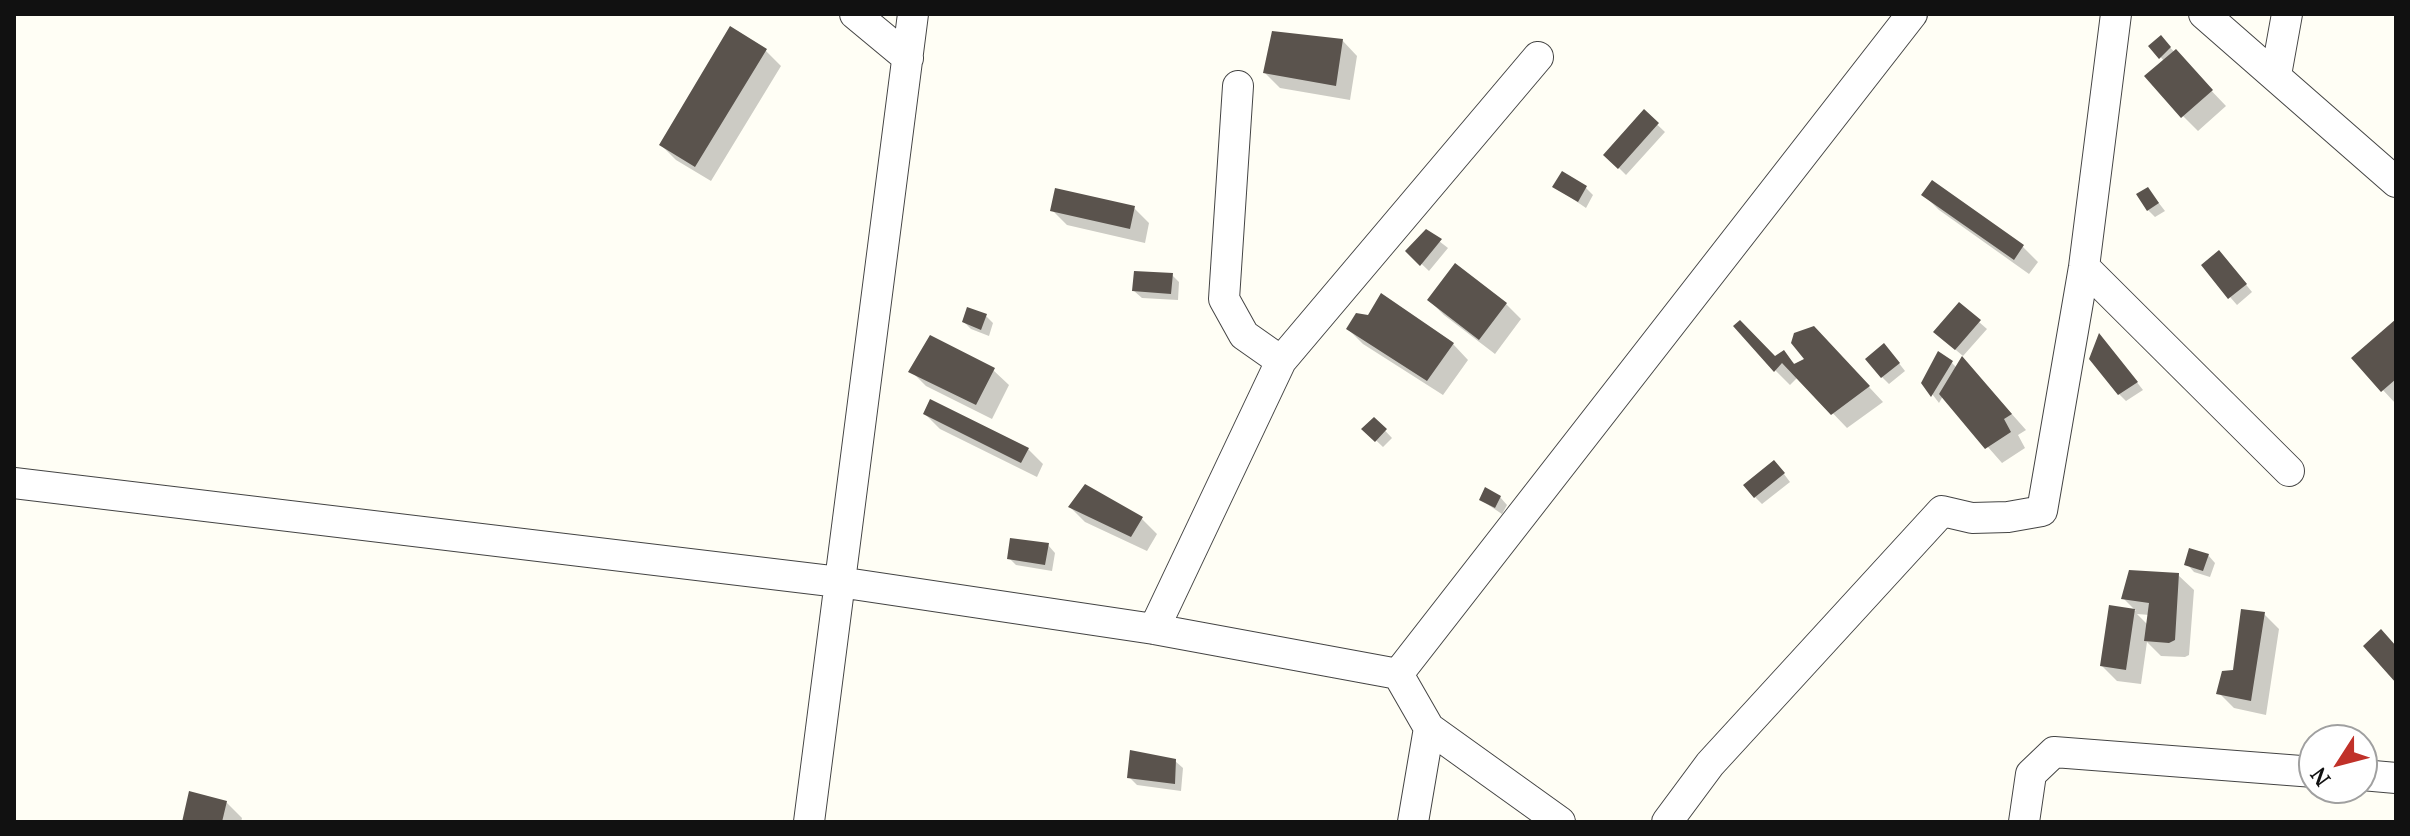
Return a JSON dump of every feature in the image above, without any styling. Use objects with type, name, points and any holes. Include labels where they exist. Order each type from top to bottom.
[{"type":"street","points":[[855,14],[908,58]]},
{"type":"street","points":[[809,822],[913,14]]},
{"type":"street","points":[[1398,674],[1912,14]]},
{"type":"street","points":[[1667,822],[1710,764],[1942,511],[1972,518],[2008,517],[2042,511],[2084,267],[2116,14]]},
{"type":"street","points":[[2204,14],[2390,173]]},
{"type":"street","points":[[2276,75],[2287,14]]},
{"type":"street","points":[[1154,629],[1281,361],[1538,57]]},
{"type":"street","points":[[1238,86],[1224,299],[1244,335],[1281,361]]},
{"type":"street","points":[[2084,267],[2289,471]]},
{"type":"street","points":[[14,483],[839,582],[1154,629],[1398,674],[1429,728],[1560,822]]},
{"type":"street","points":[[1413,822],[1429,728]]},
{"type":"street","points":[[2024,822],[2031,774],[2054,752],[2298,771]]},
{"type":"building","points":[[730,26],[767,49],[695,167],[659,145]]},
{"type":"building","points":[[1272,31],[1343,39],[1336,86],[1263,73]]},
{"type":"building","points":[[2161,35],[2171,47],[2159,59],[2148,46]]},
{"type":"building","points":[[2176,49],[2213,90],[2181,118],[2144,76]]},
{"type":"building","points":[[1644,109],[1659,123],[1618,169],[1603,155]]},
{"type":"building","points":[[1562,171],[1587,186],[1578,202],[1552,187]]},
{"type":"building","points":[[1932,180],[2024,245],[2014,260],[1921,195]]},
{"type":"building","points":[[2148,187],[2159,203],[2147,211],[2136,194]]},
{"type":"building","points":[[1055,188],[1135,206],[1130,229],[1050,211]]},
{"type":"building","points":[[1426,229],[1442,239],[1420,266],[1405,251]]},
{"type":"building","points":[[2219,250],[2247,284],[2228,299],[2201,265]]},
{"type":"building","points":[[1455,263],[1507,303],[1479,340],[1427,300]]},
{"type":"building","points":[[1134,271],[1173,273],[1171,294],[1132,291]]},
{"type":"building","points":[[1381,293],[1454,343],[1427,381],[1346,329],[1356,313],[1368,315]]},
{"type":"building","points":[[1959,302],[1981,320],[1955,350],[1933,332]]},
{"type":"building","points":[[967,307],[987,314],[981,330],[962,322]]},
{"type":"building","points":[[2396,319],[2396,379],[2381,392],[2351,358]]},
{"type":"building","points":[[1740,320],[1775,356],[1784,350],[1794,364],[1804,359],[1791,343],[1794,333],[1814,326],[1870,386],[1831,415],[1782,363],[1774,372],[1733,326]]},
{"type":"building","points":[[2099,333],[2138,382],[2118,395],[2089,359]]},
{"type":"building","points":[[930,335],[995,368],[976,405],[908,372]]},
{"type":"building","points":[[1884,343],[1900,363],[1881,378],[1865,359]]},
{"type":"building","points":[[1938,351],[1953,361],[1931,397],[1921,383]]},
{"type":"building","points":[[1962,356],[2012,414],[2004,419],[2011,432],[1985,449],[1939,394]]},
{"type":"building","points":[[930,399],[1029,448],[1021,463],[923,414]]},
{"type":"building","points":[[1374,417],[1387,429],[1375,442],[1361,429]]},
{"type":"building","points":[[1774,460],[1785,473],[1754,498],[1743,485]]},
{"type":"building","points":[[1085,484],[1143,517],[1131,537],[1068,507]]},
{"type":"building","points":[[1485,487],[1501,496],[1495,508],[1479,500]]},
{"type":"building","points":[[1010,538],[1049,543],[1045,565],[1007,559]]},
{"type":"building","points":[[2189,548],[2209,554],[2203,571],[2184,565]]},
{"type":"building","points":[[2129,570],[2179,573],[2175,640],[2169,643],[2144,641],[2149,603],[2121,599]]},
{"type":"building","points":[[2109,605],[2135,609],[2126,670],[2100,666]]},
{"type":"building","points":[[2241,609],[2265,612],[2251,701],[2216,694],[2222,671],[2233,670]]},
{"type":"building","points":[[2381,629],[2396,646],[2396,683],[2363,646]]},
{"type":"building","points":[[1130,750],[1176,759],[1175,784],[1127,778]]},
{"type":"building","points":[[189,791],[227,801],[222,822],[182,822]]}]
